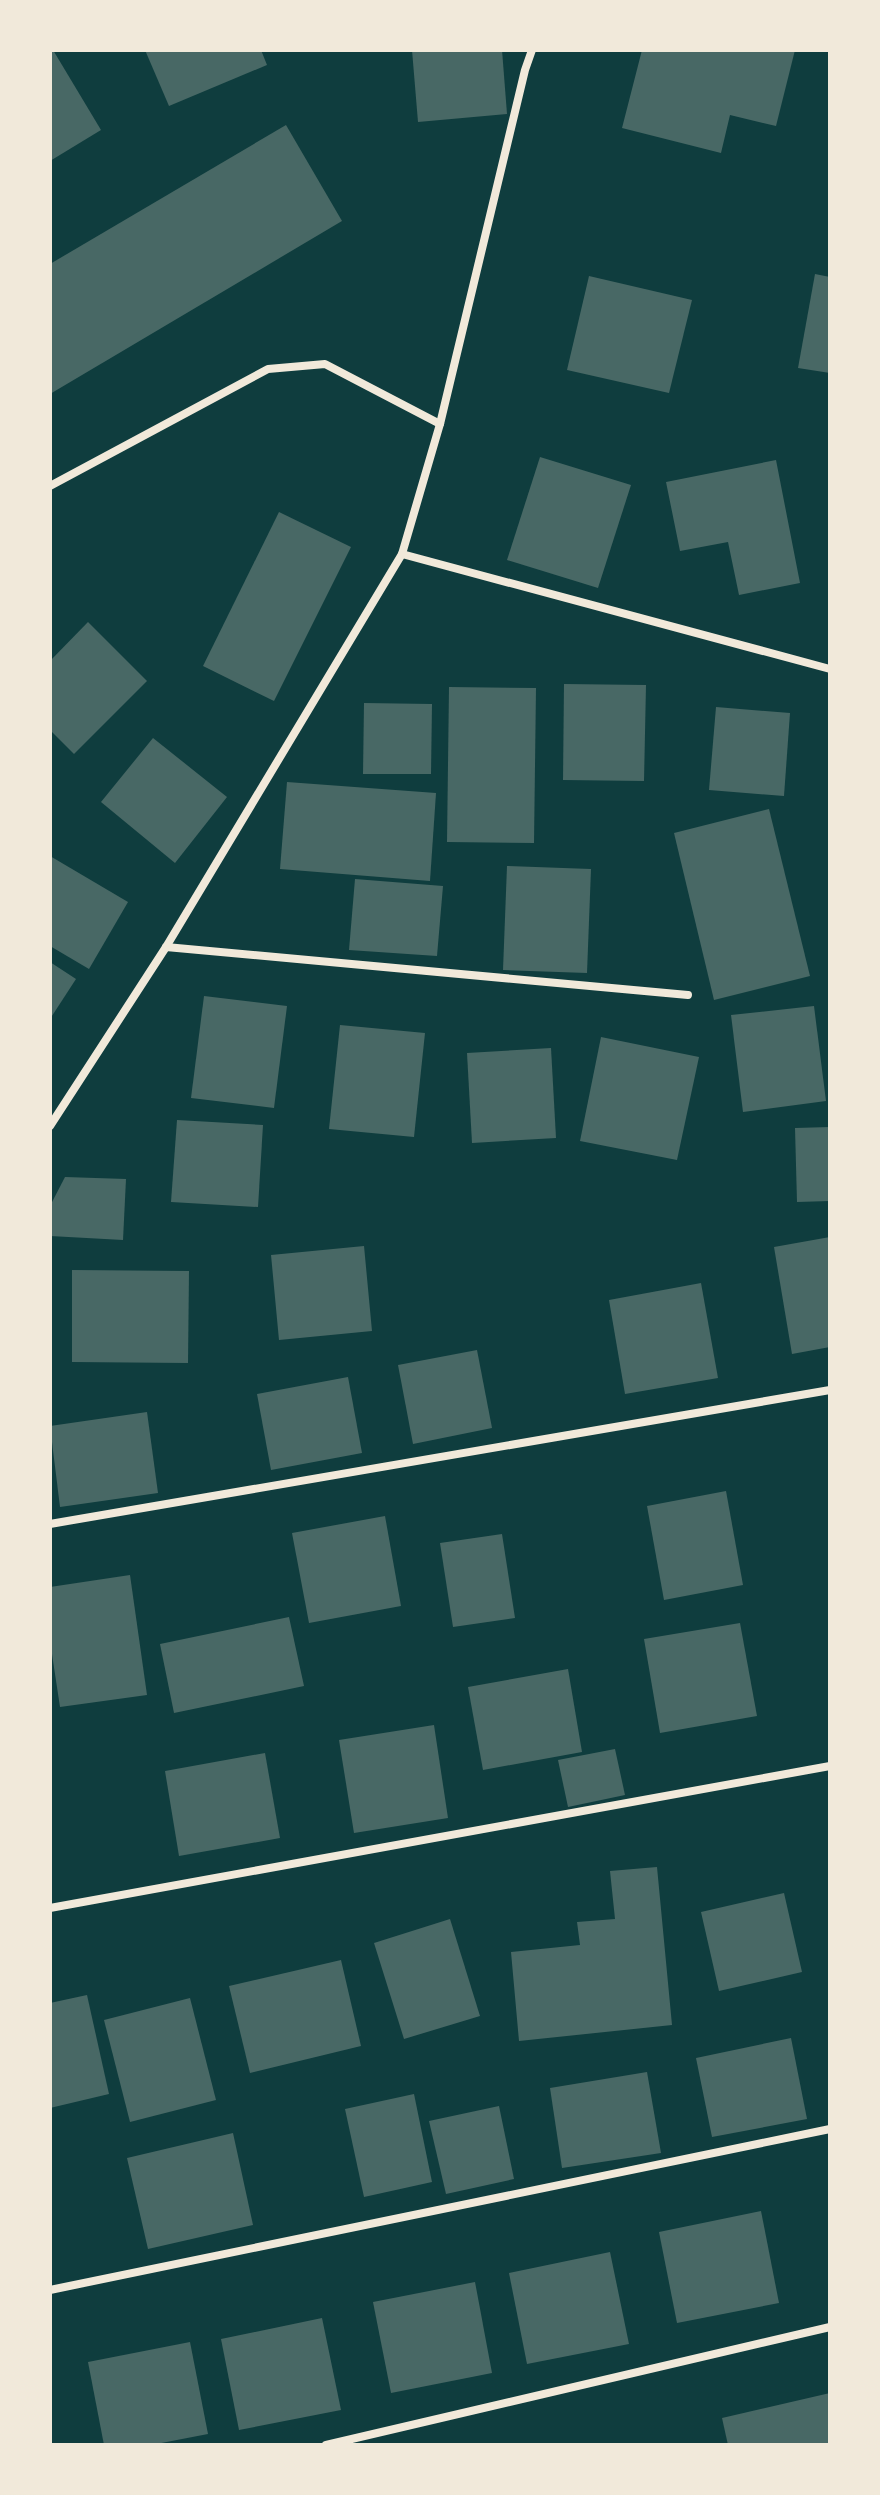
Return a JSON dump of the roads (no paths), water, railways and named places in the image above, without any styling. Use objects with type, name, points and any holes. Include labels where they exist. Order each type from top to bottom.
[{"type":"street","points":[[50,1126],[166,947],[402,554],[440,424],[532,50]]},
{"type":"street","points":[[50,486],[268,369],[325,364],[440,424]]},
{"type":"street","points":[[402,554],[830,669]]},
{"type":"street","points":[[166,947],[688,995]]},
{"type":"street","points":[[50,1524],[830,1390]]},
{"type":"street","points":[[50,1908],[830,1766]]},
{"type":"street","points":[[50,2290],[830,2129]]},
{"type":"street","points":[[326,2445],[830,2327]]}]
